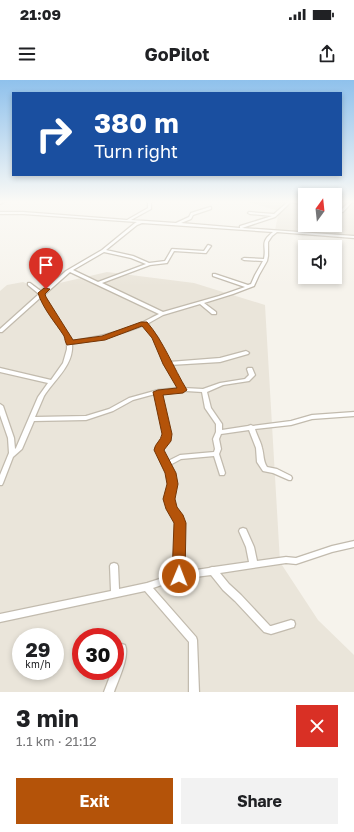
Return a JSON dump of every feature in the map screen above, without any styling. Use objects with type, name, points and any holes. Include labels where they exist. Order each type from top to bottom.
[{"type":"street","points":[[0,331],[41,293],[70,270],[103,252],[128,230]]},
{"type":"street","points":[[255,230],[354,237]]},
{"type":"street","points":[[70,343],[105,338],[111,334],[144,323],[163,314],[233,294],[253,285],[254,278],[265,260],[265,243],[270,236],[278,231]]},
{"type":"street","points":[[99,284],[149,264],[166,262],[173,250],[205,252],[209,246]]},
{"type":"street","points":[[103,252],[132,257],[149,264]]},
{"type":"street","points":[[244,259],[265,260]]},
{"type":"street","points":[[70,270],[163,314]]},
{"type":"street","points":[[214,275],[249,287]]},
{"type":"street","points":[[0,483],[41,397],[66,363],[69,356],[69,338],[53,316],[41,293],[29,284]]},
{"type":"street","points":[[201,303],[214,313]]},
{"type":"street","points":[[144,323],[156,338],[167,364],[183,390]]},
{"type":"street","points":[[167,364],[220,360],[246,353]]},
{"type":"street","points":[[31,419],[86,418],[111,410],[131,399],[158,392],[183,390],[204,391],[222,384],[247,380],[252,374],[250,369]]},
{"type":"street","points":[[0,370],[51,382]]},
{"type":"street","points":[[204,391],[208,408],[219,424],[219,432],[216,435],[218,449],[216,454],[222,473]]},
{"type":"street","points":[[158,392],[167,434],[166,441],[159,450],[167,464],[172,484],[169,499],[172,509],[179,518],[180,523],[179,576]]},
{"type":"street","points":[[0,406],[11,438],[13,454]]},
{"type":"street","points":[[219,432],[291,423],[312,417],[354,414]]},
{"type":"street","points":[[251,427],[256,443],[259,446],[260,463],[265,469],[275,471],[289,478]]},
{"type":"street","points":[[167,464],[180,458],[216,454]]},
{"type":"street","points":[[243,531],[250,547],[254,564]]},
{"type":"street","points":[[0,618],[147,587],[179,576],[254,564],[286,560],[296,561],[332,549],[354,544]]},
{"type":"street","points":[[114,566],[115,594]]},
{"type":"street","points":[[212,570],[226,588],[238,598],[267,629],[271,630],[291,624]]},
{"type":"street","points":[[147,587],[193,640],[194,692]]},
{"type":"street","points":[[109,692],[113,680]]},
{"type":"shaded area","points":[[275,230],[298,230],[298,232]]},
{"type":"shaded area","points":[[342,230],[354,230],[354,236],[301,232],[342,232]]},
{"type":"shaded area","points":[[107,272],[194,283],[265,305],[280,562],[318,620],[354,655],[354,692],[0,692],[0,291],[7,285],[23,282],[38,288]]},
{"type":"route","points":[[46,289],[41,293],[53,316],[69,338],[70,343],[105,338],[111,334],[144,323],[156,338],[167,364],[183,390],[158,392],[167,434],[166,441],[159,450],[168,466],[172,484],[169,499],[172,509],[179,518],[180,523],[179,576]]}]
